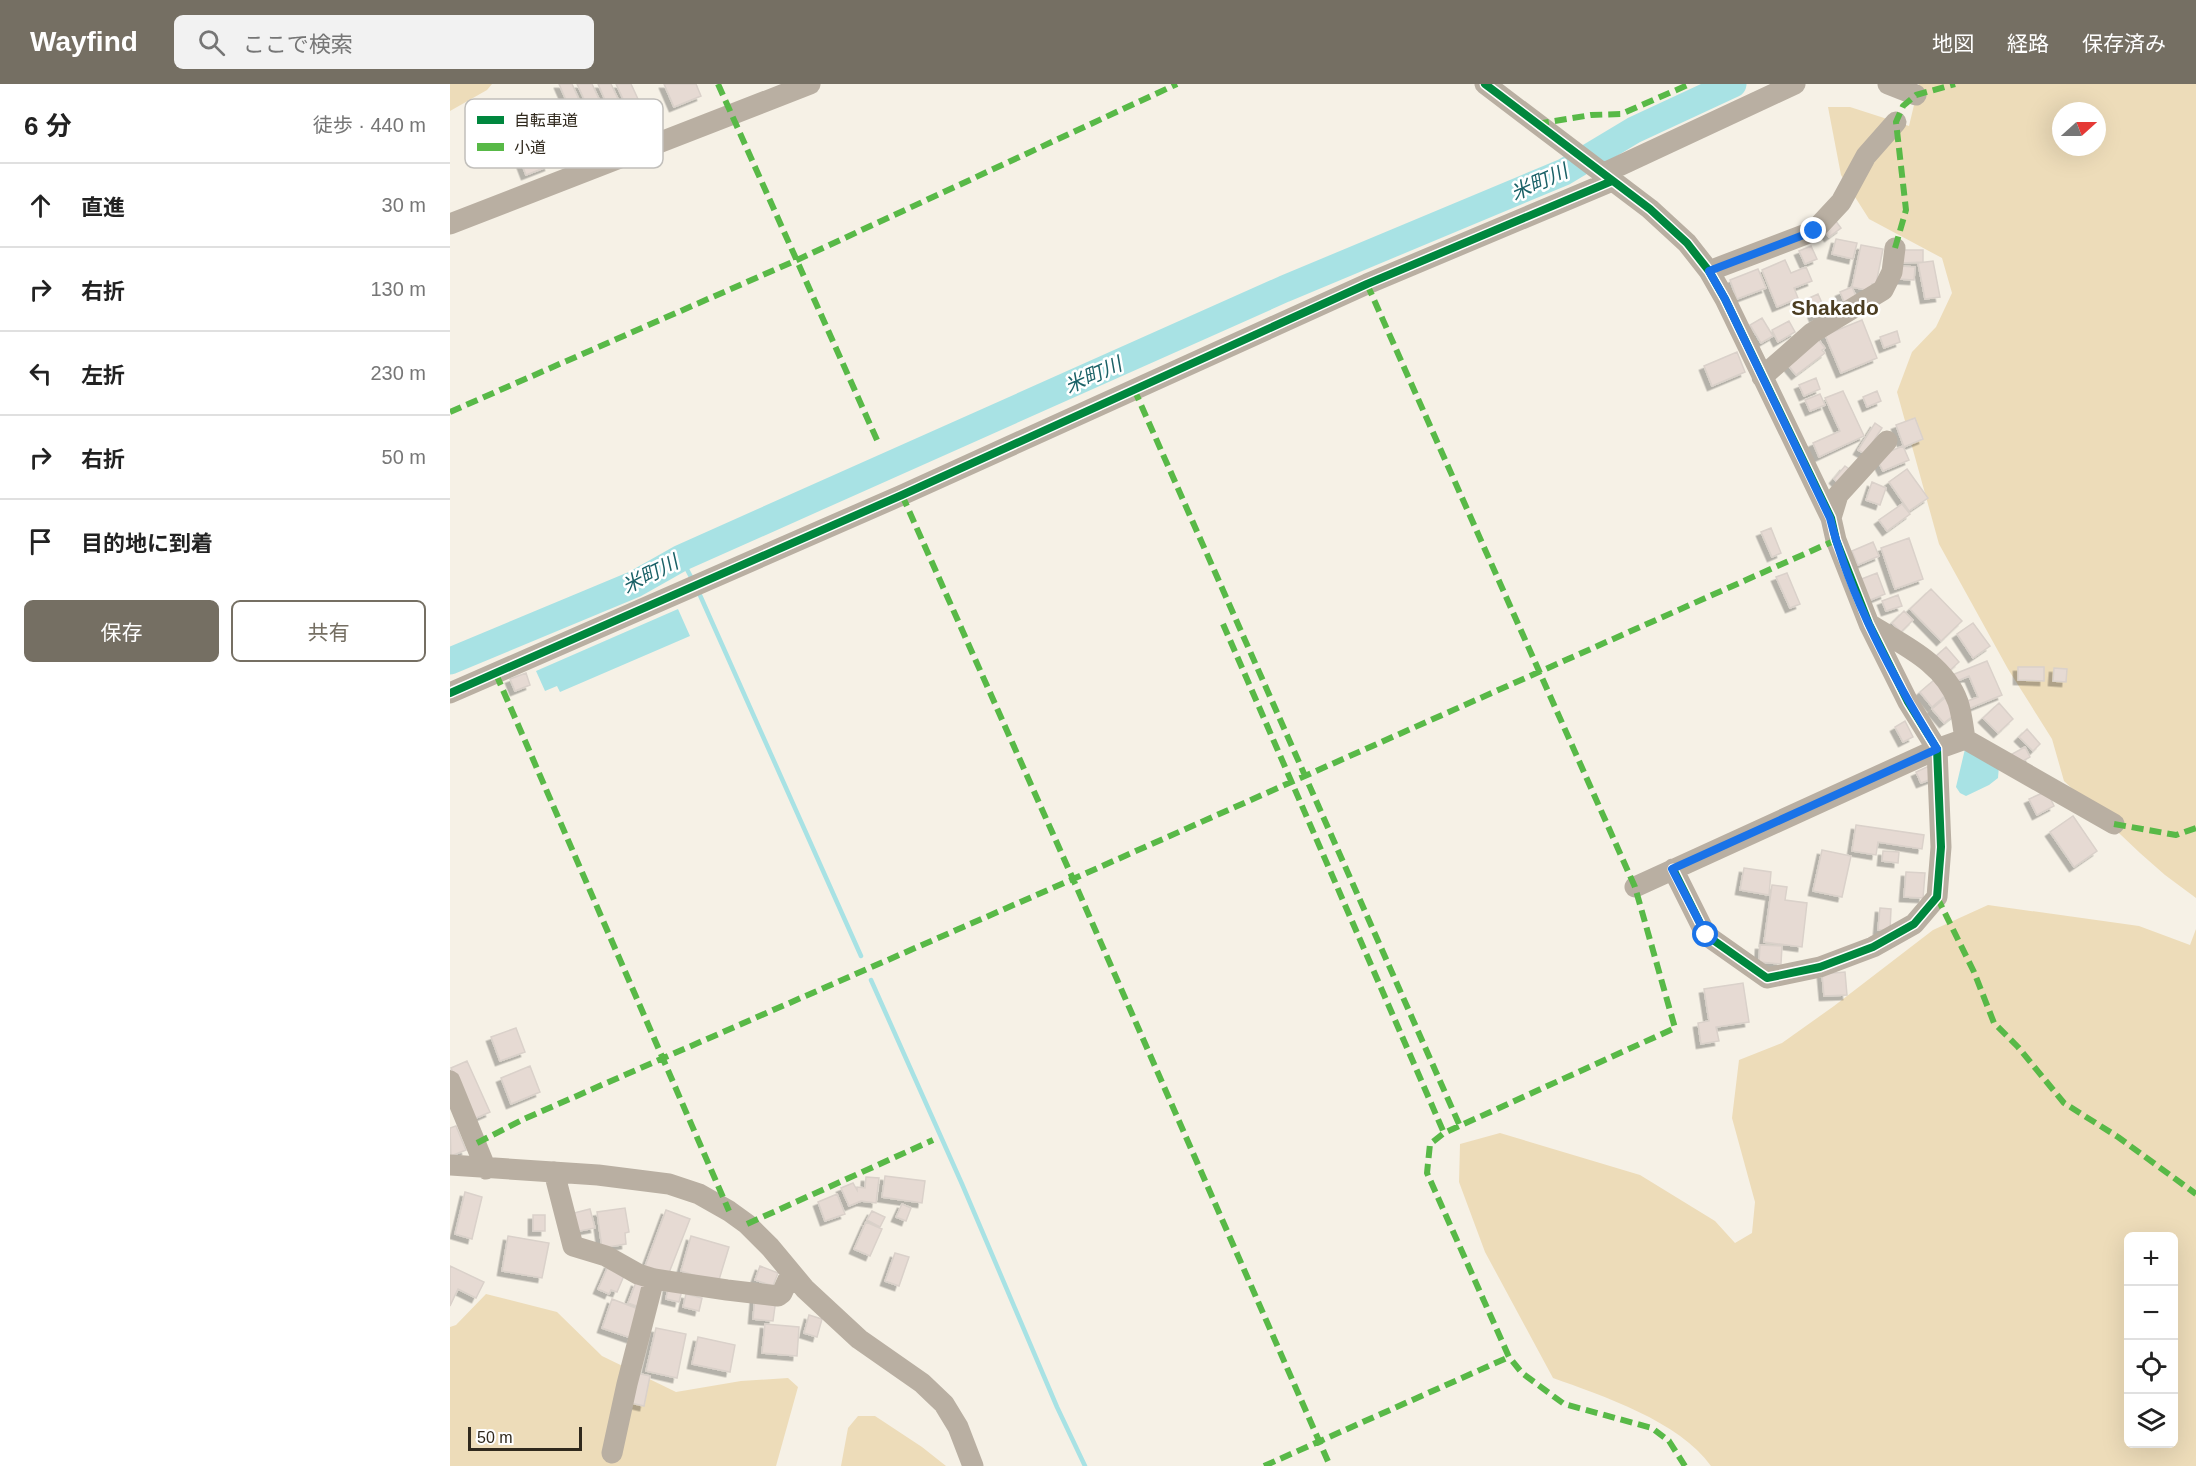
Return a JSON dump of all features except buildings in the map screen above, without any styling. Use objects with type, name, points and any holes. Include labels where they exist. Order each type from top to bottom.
[{"type":"street","points":[[663,141],[810,84]]},
{"type":"street","points":[[1485,84],[1650,210],[1687,243],[1709,271],[1725,299],[1830,518],[1836,540],[1869,624],[1908,702],[1937,749],[1941,846],[1937,897],[1914,924],[1873,947],[1820,967],[1767,978],[1706,935],[1672,869]]},
{"type":"street","points":[[450,693],[902,495],[1604,175],[1795,84]]},
{"type":"street","points":[[1888,84],[1916,94]]},
{"type":"street","points":[[1709,271],[1814,231],[1841,202],[1866,156],[1896,122]]},
{"type":"street","points":[[450,224],[594,168]]},
{"type":"street","points":[[1762,377],[1825,324],[1882,290],[1892,272],[1895,248]]},
{"type":"street","points":[[1830,518],[1838,495],[1887,441]]},
{"type":"street","points":[[1869,624],[1915,652],[1941,673],[1959,705],[1965,739]]},
{"type":"street","points":[[1635,886],[1937,749],[1965,739],[2114,824]]},
{"type":"street","points":[[450,1081],[486,1168]]},
{"type":"street","points":[[450,1166],[554,1172],[669,1184],[699,1194],[747,1224],[805,1289],[859,1340],[922,1383],[944,1404],[958,1427],[973,1466]]},
{"type":"street","points":[[554,1172],[573,1246],[606,1256],[638,1274],[654,1279],[778,1296],[782,1293],[791,1273]]},
{"type":"street","points":[[612,1453],[654,1279]]},
{"type":"shaded area","points":[[450,84],[492,84],[487,90],[471,99],[465,99],[465,102],[450,111]]},
{"type":"shaded area","points":[[1919,84],[2196,84],[2196,898],[2140,853],[2064,781],[2052,739],[2008,669],[1939,544],[1897,392],[1912,352],[1936,327],[1952,293],[1942,258],[1869,219],[1841,175],[1828,107],[1850,107],[1909,126]]},
{"type":"shaded area","points":[[1988,905],[2139,926],[2190,945],[2196,929],[2196,1466],[1711,1466],[1697,1450],[1660,1423],[1617,1402],[1553,1378],[1485,1252],[1459,1182],[1460,1144],[1500,1133],[1640,1175],[1715,1221],[1735,1243],[1752,1233],[1755,1202],[1732,1118],[1739,1060],[1782,1043],[1933,930]]},
{"type":"shaded area","points":[[486,1294],[557,1312],[602,1356],[676,1392],[741,1381],[788,1378],[798,1387],[776,1466],[450,1466],[450,1327],[456,1325]]},
{"type":"shaded area","points":[[858,1416],[875,1416],[946,1466],[841,1466],[848,1428]]},
{"type":"water","points":[[678,609],[690,636],[560,692],[557,686],[545,691],[536,671]]},
{"type":"water","points":[[1965,749],[1999,766],[1998,778],[1966,796],[1956,787]]},
{"type":"waterway","name":"米町川","points":[[450,661],[635,584],[681,558],[1284,289],[1564,172],[1634,130],[1733,84]]},
{"type":"waterway","points":[[681,558],[691,577]]},
{"type":"waterway","points":[[699,593],[861,956]]},
{"type":"waterway","points":[[871,980],[962,1184],[1057,1407],[1085,1466]]},
{"type":"marked path","points":[[718,84],[877,440]]},
{"type":"marked path","points":[[450,412],[797,260],[1177,84]]},
{"type":"marked path","points":[[1537,124],[1591,115],[1621,114],[1690,84]]},
{"type":"marked path","points":[[1895,248],[1906,210],[1896,122],[1903,106],[1916,95],[1955,84]]},
{"type":"marked path","points":[[1367,284],[1635,887],[1675,1028],[1444,1133],[1430,1144],[1427,1173],[1509,1357],[1522,1373],[1564,1404],[1652,1428],[1669,1441],[1685,1466]]},
{"type":"marked path","points":[[1134,389],[1459,1124]]},
{"type":"marked path","points":[[902,495],[1330,1466]]},
{"type":"marked path","points":[[477,1143],[524,1119],[1073,879],[1836,540]]},
{"type":"marked path","points":[[1223,624],[1444,1133]]},
{"type":"marked path","points":[[496,674],[729,1211]]},
{"type":"marked path","points":[[2114,824],[2176,835],[2196,828]]},
{"type":"marked path","points":[[1937,897],[1974,972],[1994,1023],[2018,1047],[2064,1103],[2118,1137],[2196,1194]]},
{"type":"marked path","points":[[747,1224],[933,1140]]},
{"type":"marked path","points":[[1264,1466],[1509,1357]]},
{"type":"cycle path","points":[[1485,84],[1650,209],[1687,243],[1709,271],[1725,299],[1831,518],[1836,540],[1869,624],[1908,702],[1937,749],[1941,847],[1937,897],[1914,924],[1873,947],[1820,967],[1767,978],[1706,935],[1673,869]]},
{"type":"cycle path","points":[[450,693],[902,495],[1367,284],[1612,181]]},
{"type":"district","name":"Shakado","points":[[1835,307]]},
{"type":"route","points":[[1706,935],[1672,869],[1937,749],[1908,702],[1869,624],[1836,540],[1830,518],[1725,299],[1709,271],[1814,231]]}]
